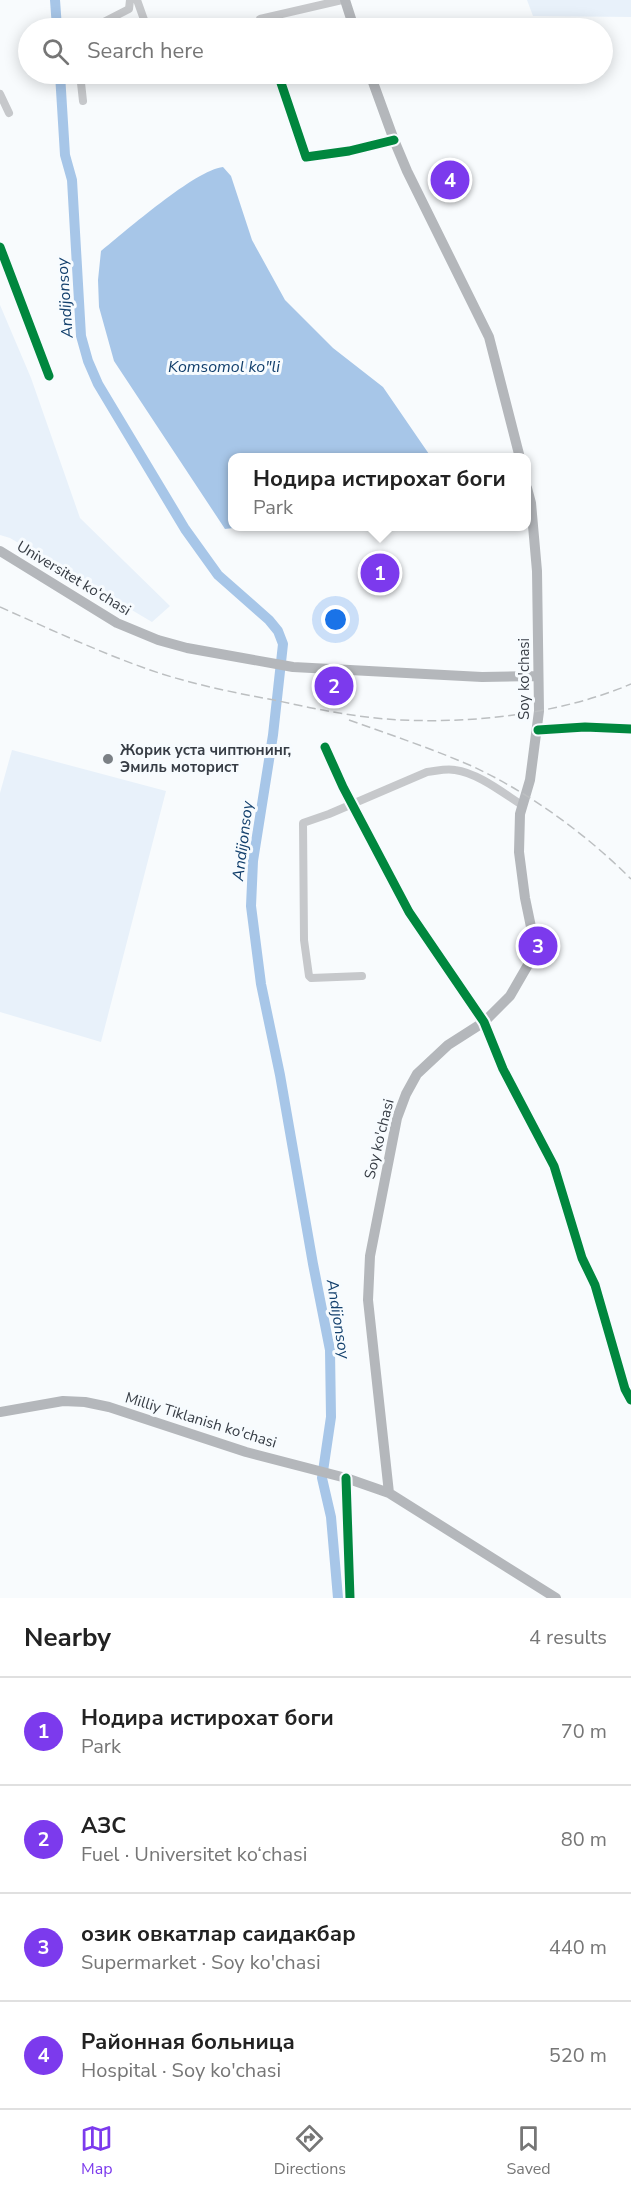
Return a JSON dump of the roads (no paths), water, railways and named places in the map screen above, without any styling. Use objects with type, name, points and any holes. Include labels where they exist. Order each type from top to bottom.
[{"type":"main road","points":[[343,0],[350,18]]},
{"type":"main road","points":[[374,84],[394,140],[489,337],[519,453]]},
{"type":"main road","name":"Soy ko'chasi","points":[[389,1493],[368,1300],[370,1256],[397,1118],[417,1074],[448,1045],[484,1022],[510,996],[536,951],[525,898],[519,852],[522,805],[530,780],[538,730],[537,571],[531,503]]},
{"type":"main road","name":"Universitet kо‘chasi","points":[[0,551],[117,623],[158,640],[188,648],[293,667],[482,677],[537,676]]},
{"type":"main road","name":"Milliy Tiklanish ko'chasi","points":[[0,1412],[63,1401],[85,1401],[246,1452],[343,1477],[389,1493],[556,1598]]},
{"type":"street","points":[[111,18],[129,9],[130,0]]},
{"type":"street","points":[[137,0],[143,18]]},
{"type":"street","points":[[264,18],[343,0]]},
{"type":"street","points":[[81,84],[83,101]]},
{"type":"street","points":[[281,84],[306,158],[350,151],[394,140]]},
{"type":"street","points":[[0,94],[9,113]]},
{"type":"street","points":[[0,247],[49,376]]},
{"type":"street","points":[[538,730],[585,727],[631,729]]},
{"type":"street","points":[[326,747],[351,804],[409,912],[484,1022],[502,1069],[554,1166],[582,1258],[595,1285],[625,1389],[631,1400]]},
{"type":"street","points":[[362,976],[311,978],[308,973],[304,940],[303,822],[329,814],[427,772],[450,770],[457,770],[488,782],[522,805]]},
{"type":"street","points":[[343,1477],[350,1598]]},
{"type":"water","name":"Komsomol ko\"li","points":[[223,167],[231,176],[252,240],[285,300],[333,348],[383,387],[428,453],[228,453],[228,529],[225,529],[114,361],[99,307],[98,280],[101,251],[143,216],[179,190],[211,171]]},
{"type":"waterway","name":"Andijonsoy","points":[[55,0],[56,18]]},
{"type":"waterway","name":"Andijonsoy","points":[[61,84],[65,155],[72,180],[81,336],[88,361],[98,384],[185,529],[218,575],[269,620],[278,631],[283,644],[273,735],[253,861],[251,906],[261,984],[280,1075],[330,1350],[331,1417],[322,1478],[331,1517],[338,1598]]},
{"type":"railway","points":[[0,607],[99,650],[173,677],[245,695],[372,718],[447,720],[511,715],[573,703],[631,684]]},
{"type":"railway","points":[[349,720],[443,754],[495,778],[557,816],[596,846],[631,879]]},
{"type":"place","name":"Районная больница","points":[[450,180]]},
{"type":"place","name":"Нодира истирохат боги","points":[[380,573]]},
{"type":"place","name":"АЗС","points":[[334,686]]},
{"type":"place","name":"Жорик уста чиптюнинг, Эмиль моторист","points":[[108,759]]},
{"type":"place","name":"озик овкатлар саидакбар","points":[[538,946]]}]
